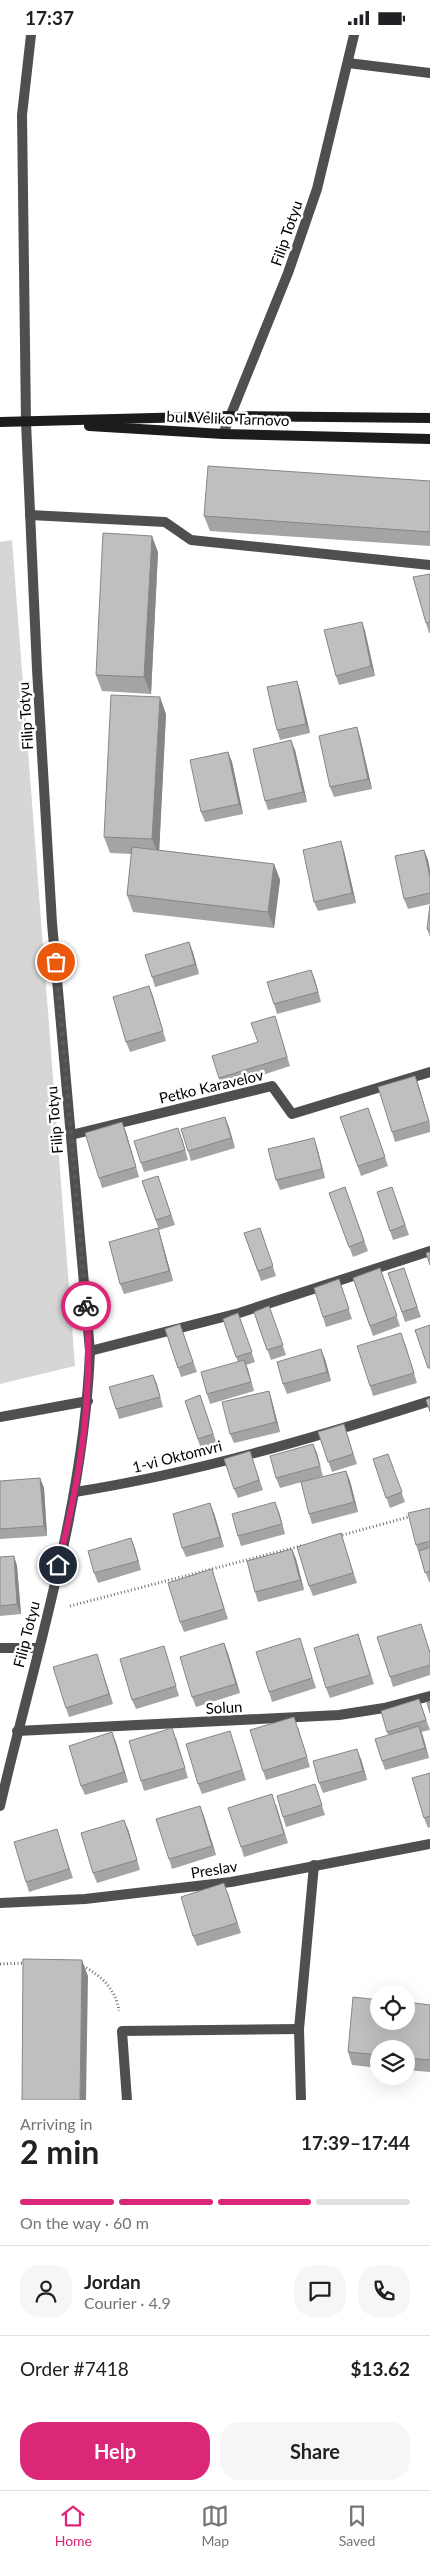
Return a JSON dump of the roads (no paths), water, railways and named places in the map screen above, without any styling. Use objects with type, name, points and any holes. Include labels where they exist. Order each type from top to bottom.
[{"type":"main road","name":"bul. Veliko Tarnovo","points":[[0,422],[230,415],[430,418]]},
{"type":"main road","name":"bul. Veliko Tarnovo","points":[[26,422],[223,434],[430,439]]},
{"type":"street","name":"Filip Totyu","points":[[0,1806],[75,1492],[88,1401],[90,1351],[52,923],[30,515],[26,422],[22,115],[31,35]]},
{"type":"street","name":"Filip Totyu","points":[[223,434],[288,273],[314,199],[354,35]]},
{"type":"street","points":[[348,63],[430,73]]},
{"type":"street","points":[[30,515],[165,522],[191,540],[430,565]]},
{"type":"street","name":"Petko Karavelov","points":[[71,1135],[272,1086],[292,1114],[430,1071]]},
{"type":"street","points":[[90,1351],[248,1310],[430,1251]]},
{"type":"street","points":[[0,1417],[88,1401]]},
{"type":"street","name":"1-vi Oktomvri","points":[[75,1492],[129,1483],[240,1456],[430,1401]]},
{"type":"street","points":[[0,1648],[38,1648]]},
{"type":"street","name":"Solun","points":[[18,1731],[338,1715],[384,1708],[430,1696]]},
{"type":"street","name":"Preslav","points":[[0,1903],[85,1899],[231,1882],[430,1844]]},
{"type":"street","points":[[301,2100],[299,2029],[314,1865]]},
{"type":"street","points":[[127,2100],[122,2031],[299,2029]]}]
